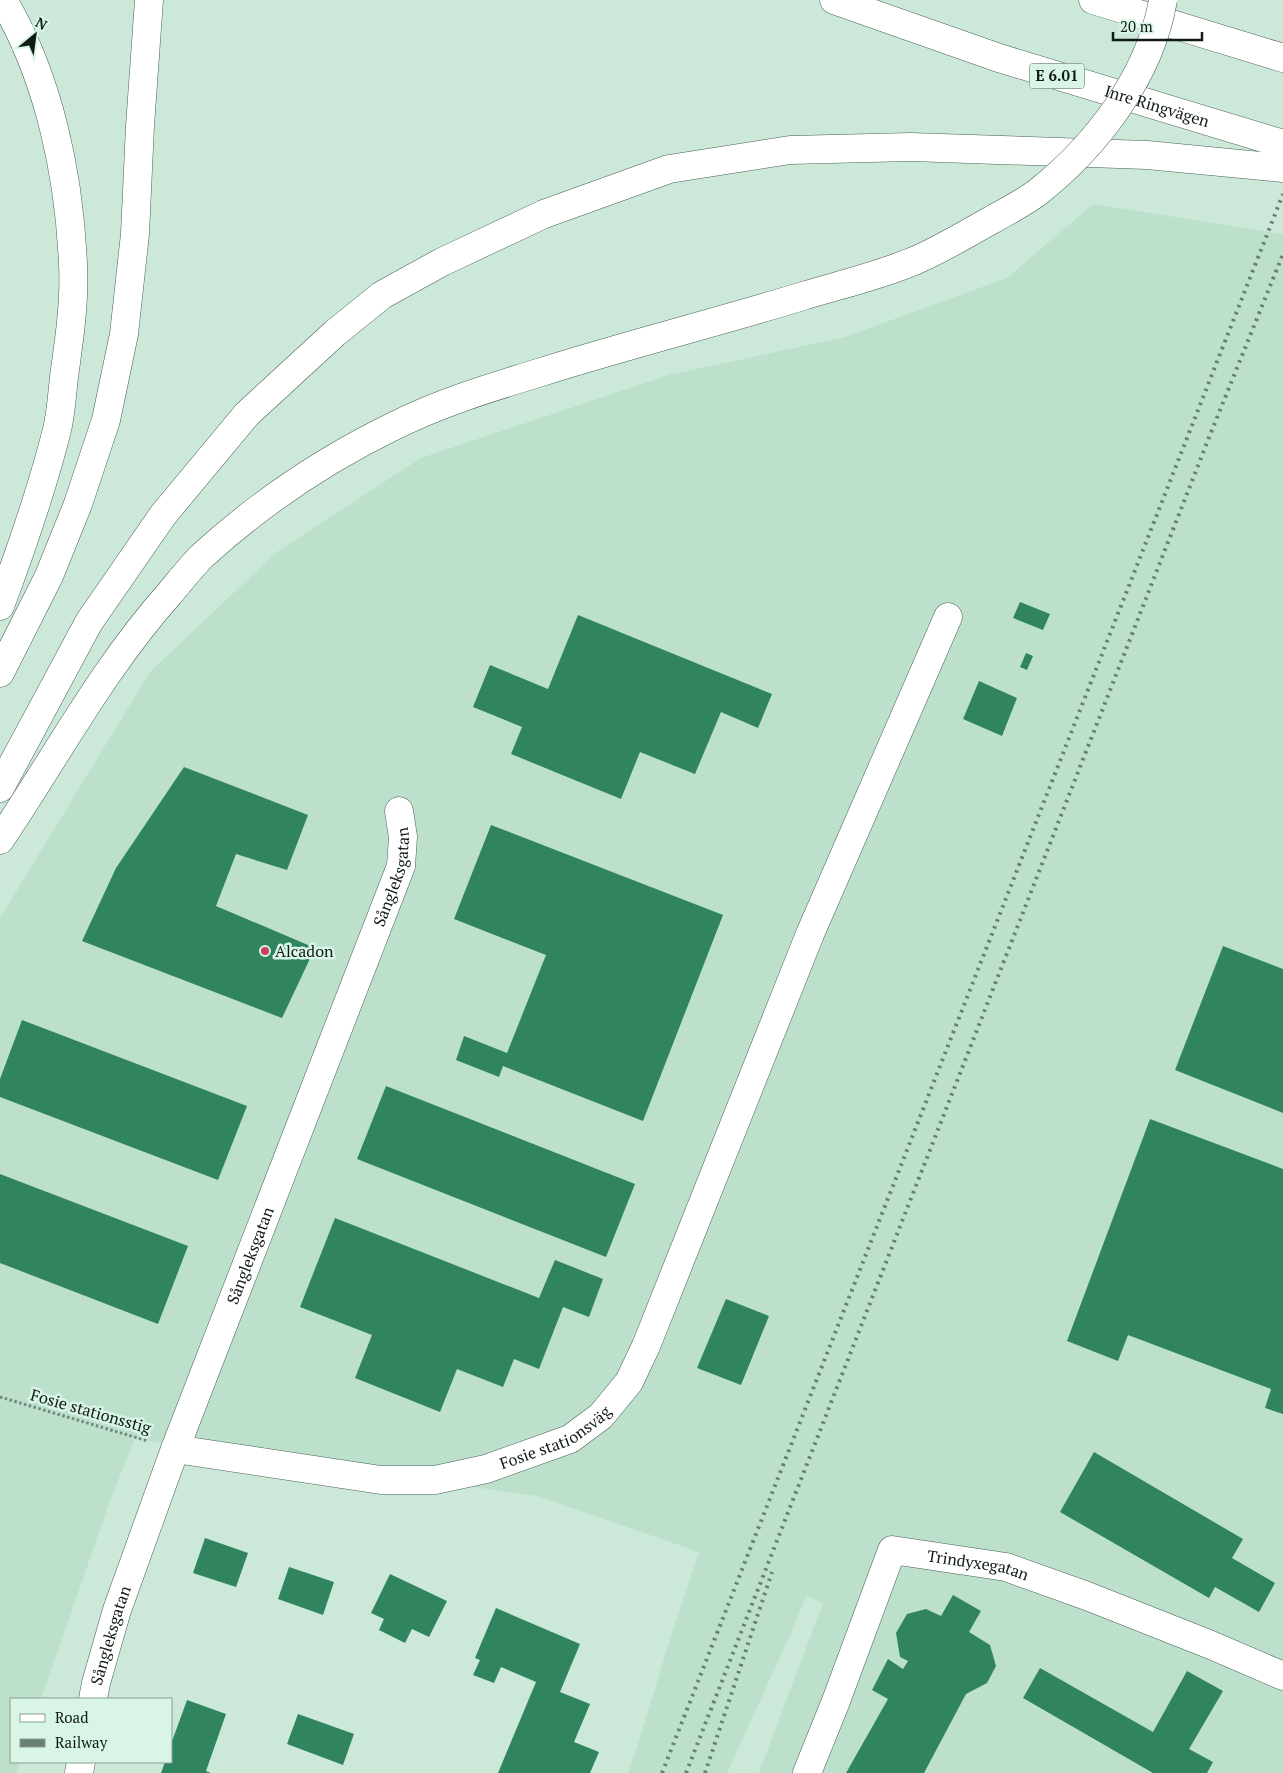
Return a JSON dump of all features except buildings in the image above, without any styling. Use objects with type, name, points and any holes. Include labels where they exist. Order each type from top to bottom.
[{"type":"main road","points":[[0,606],[31,517],[57,429],[70,337],[73,266],[68,203],[57,140],[41,85],[18,25],[3,0]]},
{"type":"main road","points":[[0,673],[49,576],[78,504],[108,411],[124,334],[134,243],[149,0]]},
{"type":"main road","name":"Inre Ringvägen","points":[[834,0],[999,58],[1283,144]]},
{"type":"main road","points":[[1093,0],[1283,58]]},
{"type":"main road","points":[[0,840],[78,716],[123,650],[158,607],[207,552],[288,487],[322,464],[396,425],[441,406],[497,386],[621,347],[778,304],[913,261],[995,218],[1036,193],[1067,167],[1105,126],[1130,89],[1153,34],[1163,0]]},
{"type":"main road","points":[[0,788],[89,622],[163,515],[241,421],[335,333],[382,295],[442,262],[544,214],[669,169],[790,150],[911,147],[1127,154],[1283,168]]},
{"type":"main road","name":"Fosie stationsväg","points":[[175,1449],[381,1480],[434,1480],[486,1469],[570,1439],[601,1416],[629,1382],[646,1346],[810,934],[948,617]]},
{"type":"main road","name":"Sångleksgatan","points":[[93,1698],[117,1610],[175,1449],[401,866],[403,837],[399,811]]},
{"type":"main road","name":"Trindyxegatan","points":[[807,1773],[892,1550],[1006,1567],[1131,1613],[1283,1676]]},
{"type":"path","name":"Fosie stationsstig","points":[[0,1398],[175,1449]]},
{"type":"shaded area","points":[[1093,204],[1283,234],[1283,1773],[759,1773],[823,1603],[806,1596],[727,1773],[628,1773],[699,1552],[537,1496],[135,1439],[112,1495],[41,1698],[10,1698],[10,1763],[20,1763],[16,1773],[0,1773],[0,918],[150,672],[277,552],[421,458],[669,375],[845,337],[1007,278]]},
{"type":"railway","points":[[662,1773],[1283,194]]},
{"type":"railway","points":[[686,1773],[1210,435],[1283,254]]},
{"type":"railway","points":[[705,1773],[772,1572]]},
{"type":"place","name":"Alcadon","points":[[265,951]]}]
